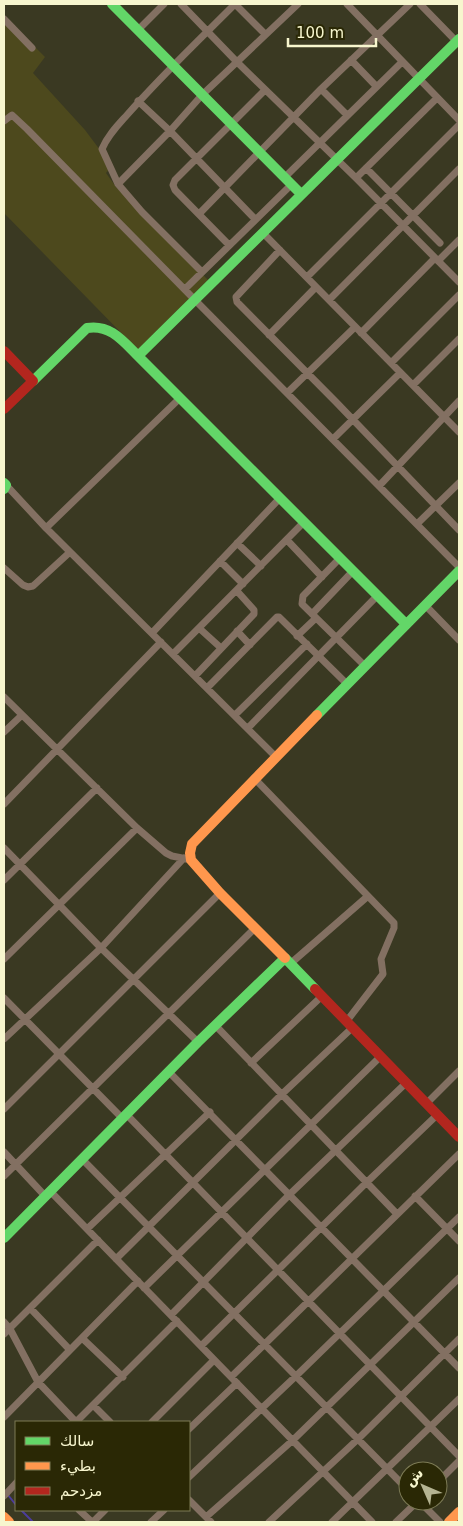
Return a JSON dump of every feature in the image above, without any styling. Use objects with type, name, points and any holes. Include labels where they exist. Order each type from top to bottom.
[{"type":"main road","points":[[112,4],[301,194]]},
{"type":"main road","points":[[138,356],[458,40]]},
{"type":"main road","points":[[4,409],[87,328],[97,325],[106,328],[114,333],[138,356],[406,624]]},
{"type":"main road","points":[[4,351],[33,381]]},
{"type":"main road","points":[[459,571],[254,778],[192,844],[188,859],[426,1104],[459,1135]]},
{"type":"main road","points":[[4,1238],[198,1042],[287,961]]},
{"type":"main road","points":[[449,1522],[459,1512]]},
{"type":"main road","points":[[4,1516],[10,1522]]},
{"type":"street","points":[[138,30],[164,4]]},
{"type":"street","points":[[181,4],[459,282]]},
{"type":"street","points":[[202,272],[142,212],[118,184],[102,149],[111,134],[138,102],[235,4],[265,34]]},
{"type":"street","points":[[348,4],[418,80],[459,120]]},
{"type":"street","points":[[199,214],[320,89],[410,4]]},
{"type":"street","points":[[420,4],[458,40]]},
{"type":"street","points":[[118,184],[202,95],[295,5]]},
{"type":"street","points":[[4,19],[32,48]]},
{"type":"street","points":[[351,60],[376,86]]},
{"type":"street","points":[[185,289],[255,219],[319,143],[402,62]]},
{"type":"street","points":[[320,89],[347,115]]},
{"type":"street","points":[[230,245],[175,190],[173,185],[175,180],[196,158],[265,90]]},
{"type":"street","points":[[356,178],[437,98]]},
{"type":"street","points":[[138,102],[170,131],[255,219]]},
{"type":"street","points":[[4,122],[10,115],[14,116],[459,567]]},
{"type":"street","points":[[307,277],[459,125]]},
{"type":"street","points":[[366,168],[440,243]]},
{"type":"street","points":[[330,300],[459,169]]},
{"type":"street","points":[[262,233],[459,432]]},
{"type":"street","points":[[361,332],[436,259],[459,240]]},
{"type":"street","points":[[280,250],[236,297],[237,302],[459,530]]},
{"type":"street","points":[[269,335],[316,287]]},
{"type":"street","points":[[391,363],[459,295]]},
{"type":"street","points":[[287,393],[355,327]]},
{"type":"street","points":[[412,385],[459,339]]},
{"type":"street","points":[[333,439],[400,373]]},
{"type":"street","points":[[46,528],[180,398]]},
{"type":"street","points":[[379,486],[459,401]]},
{"type":"street","points":[[417,524],[459,483]]},
{"type":"street","points":[[4,486],[275,756]]},
{"type":"street","points":[[152,633],[280,498]]},
{"type":"street","points":[[173,654],[304,522]]},
{"type":"street","points":[[287,540],[322,577]]},
{"type":"street","points":[[237,543],[261,566]]},
{"type":"street","points":[[4,568],[23,585],[33,586],[70,552]]},
{"type":"street","points":[[340,558],[301,600],[302,604],[364,666]]},
{"type":"street","points":[[220,561],[243,584]]},
{"type":"street","points":[[297,636],[353,571]]},
{"type":"street","points":[[195,676],[254,612],[236,591]]},
{"type":"street","points":[[248,728],[378,596]]},
{"type":"street","points":[[425,605],[459,640]]},
{"type":"street","points":[[207,688],[277,617],[347,684]]},
{"type":"street","points":[[200,628],[221,648]]},
{"type":"street","points":[[237,632],[250,645]]},
{"type":"street","points":[[4,804],[160,642]]},
{"type":"street","points":[[234,716],[306,644]]},
{"type":"street","points":[[4,697],[137,828],[166,853],[188,859]]},
{"type":"street","points":[[4,732],[22,715]]},
{"type":"street","points":[[116,1259],[349,1025],[383,974],[381,959],[394,928],[394,923],[254,778]]},
{"type":"street","points":[[4,880],[97,788]]},
{"type":"street","points":[[4,958],[137,828]]},
{"type":"street","points":[[4,848],[58,905],[198,1042]]},
{"type":"street","points":[[4,1039],[101,948],[188,859]]},
{"type":"street","points":[[4,1109],[220,893]]},
{"type":"street","points":[[287,961],[368,896]]},
{"type":"street","points":[[4,1176],[255,928]]},
{"type":"street","points":[[251,1063],[322,996]]},
{"type":"street","points":[[4,998],[92,1089],[165,1154],[459,1456]]},
{"type":"street","points":[[215,1026],[397,1214]]},
{"type":"street","points":[[144,1288],[380,1056]]},
{"type":"street","points":[[426,1104],[459,1071]]},
{"type":"street","points":[[169,1072],[322,1226],[459,1368]]},
{"type":"street","points":[[171,1315],[290,1194],[406,1083]]},
{"type":"street","points":[[88,1229],[210,1112]]},
{"type":"street","points":[[200,1346],[437,1115]]},
{"type":"street","points":[[4,1152],[88,1229],[372,1522]]},
{"type":"street","points":[[190,1428],[265,1345],[459,1154]]},
{"type":"street","points":[[83,1160],[398,1480]]},
{"type":"street","points":[[415,1196],[459,1241]]},
{"type":"street","points":[[190,1475],[296,1376],[459,1217]]},
{"type":"street","points":[[4,1334],[98,1240]]},
{"type":"street","points":[[190,1501],[209,1520],[327,1408],[459,1278]]},
{"type":"street","points":[[4,1417],[138,1281]]},
{"type":"street","points":[[30,1308],[70,1350]]},
{"type":"street","points":[[77,1421],[177,1321]]},
{"type":"street","points":[[4,1322],[10,1329],[38,1382],[75,1421]]},
{"type":"street","points":[[82,1338],[123,1377]]},
{"type":"street","points":[[269,1522],[358,1439],[459,1339]]},
{"type":"street","points":[[153,1421],[214,1360]]},
{"type":"street","points":[[332,1522],[459,1399]]},
{"type":"street","points":[[93,1405],[109,1421]]},
{"type":"street","points":[[448,1472],[459,1461]]},
{"type":"street","points":[[4,1496],[13,1491]]},
{"type":"street","points":[[80,1511],[93,1522],[105,1511]]},
{"type":"street","points":[[151,1522],[163,1511]]},
{"type":"street","points":[[396,1522],[408,1511]]},
{"type":"street","points":[[429,1511],[440,1522]]},
{"type":"shaded area","points":[[4,16],[45,57],[33,73],[85,130],[112,166],[106,173],[116,187],[208,280],[138,350],[4,213]]},
{"type":"waterway","points":[[8,1495],[15,1504]]},
{"type":"waterway","points":[[22,1511],[33,1522]]},
{"type":"traffic: fast","points":[[112,4],[301,194]]},
{"type":"traffic: fast","points":[[33,381],[87,328],[95,327],[109,331],[121,339],[138,356],[459,39]]},
{"type":"traffic: fast","points":[[138,356],[406,624]]},
{"type":"traffic: fast","points":[[4,483],[6,485],[4,489]]},
{"type":"traffic: fast","points":[[317,715],[459,571]]},
{"type":"traffic: fast","points":[[4,1238],[198,1042],[285,958],[315,989]]},
{"type":"traffic: slow","points":[[285,958],[220,893],[191,860],[190,853],[192,844],[317,715]]},
{"type":"traffic: slow","points":[[449,1522],[459,1512]]},
{"type":"traffic: slow","points":[[4,1517],[9,1522]]},
{"type":"traffic: jam","points":[[4,351],[33,381],[4,409]]},
{"type":"traffic: jam","points":[[315,989],[459,1137]]}]
